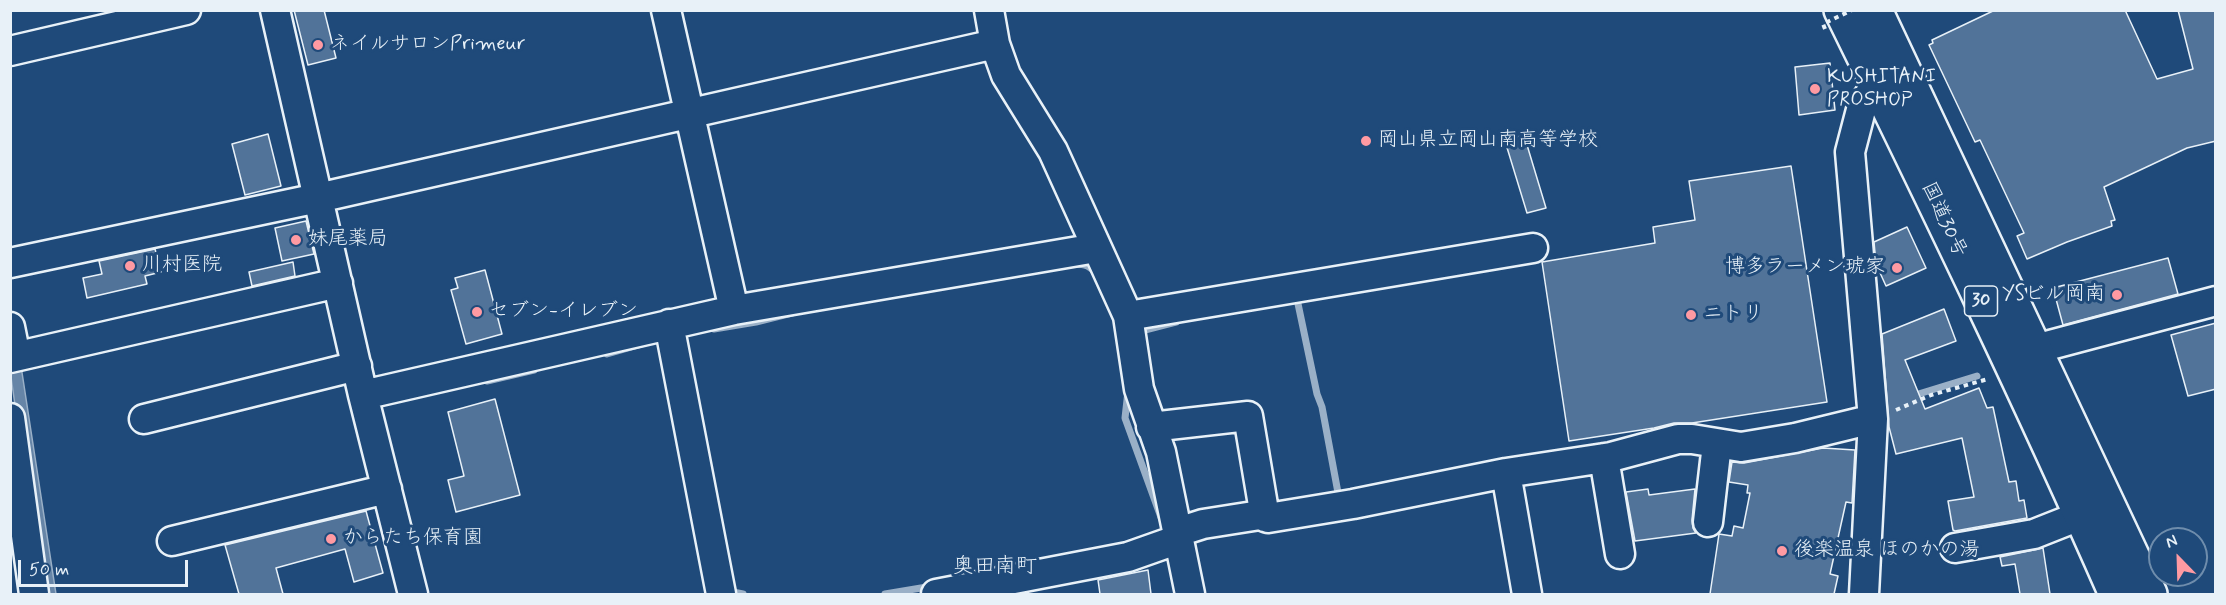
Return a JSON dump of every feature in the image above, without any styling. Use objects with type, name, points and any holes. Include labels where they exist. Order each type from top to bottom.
[{"type":"highway","name":"国道30号","points":[[1875,10],[1890,77],[2082,515],[2108,540],[2150,594]]},
{"type":"highway","name":"国道30号","points":[[1833,20],[1890,77],[2036,349],[2108,540],[2116,594]]},
{"type":"street","points":[[10,51],[186,10]]},
{"type":"street","points":[[275,10],[363,395],[413,594]]},
{"type":"street","points":[[666,10],[734,310]]},
{"type":"street","points":[[989,10],[995,44],[1006,75],[1053,152],[1128,316],[1139,389],[1161,452],[1190,594]]},
{"type":"street","points":[[10,263],[318,198],[995,44]]},
{"type":"street","points":[[1864,594],[1873,411],[1850,152],[1862,106],[1890,77]]},
{"type":"street","points":[[363,395],[670,333],[734,310],[1096,248]]},
{"type":"street","points":[[1128,316],[1533,248]]},
{"type":"street","points":[[13,346],[338,283]]},
{"type":"street","points":[[2036,349],[2216,301]]},
{"type":"street","points":[[670,333],[721,594]]},
{"type":"street","points":[[144,419],[357,366]]},
{"type":"street","points":[[936,594],[1128,557],[1203,524],[1260,515],[1268,518],[1353,504],[1506,473],[1604,458],[1678,439],[1740,447],[1765,444],[1873,411]]},
{"type":"street","points":[[1152,427],[1248,416],[1265,517]]},
{"type":"street","points":[[10,418],[26,585]]},
{"type":"street","points":[[1708,522],[1717,444]]},
{"type":"street","points":[[1604,458],[1620,554]]},
{"type":"street","points":[[1506,473],[1527,594]]},
{"type":"street","points":[[172,541],[387,489]]},
{"type":"street","points":[[1955,548],[2034,534],[2082,515]]},
{"type":"path","points":[[1833,20],[1823,24],[1852,10]]},
{"type":"path","points":[[1873,411],[1994,377]]},
{"type":"water","points":[[10,355],[21,366],[56,594],[42,594],[11,377]]},
{"type":"building","points":[[294,10],[324,10],[336,58],[308,65]]},
{"type":"building","points":[[1995,10],[2125,10],[2157,79],[2193,69],[2178,10],[2216,10],[2216,141],[2187,148],[2104,187],[2115,220],[2111,221],[2112,226],[2027,259],[2017,236],[2024,233],[1980,140],[1975,142],[1929,45],[1933,43],[1932,40]]},
{"type":"building","name":"KUSHITANI PROSHOP","points":[[1830,63],[1835,110],[1799,115],[1795,67]]},
{"type":"building","points":[[268,134],[281,186],[245,195],[232,144]]},
{"type":"building","points":[[1524,135],[1546,208],[1527,213],[1505,141]]},
{"type":"building","points":[[1791,166],[1827,402],[1692,423],[1674,423],[1569,441],[1542,262],[1655,243],[1653,227],[1695,220],[1689,181]]},
{"type":"building","name":"妹尾薬局","points":[[306,221],[314,254],[282,261],[275,228]]},
{"type":"building","points":[[1907,227],[1926,268],[1886,286],[1876,264],[1874,242]]},
{"type":"building","name":"川村医院","points":[[155,249],[161,272],[145,276],[147,284],[87,298],[83,278],[102,274],[99,261]]},
{"type":"building","name":"YSビル岡南","points":[[2168,258],[2178,294],[2063,325],[2053,288]]},
{"type":"building","points":[[293,262],[295,276],[252,286],[249,272]]},
{"type":"building","name":"セブン-イレブン","points":[[485,270],[502,334],[466,344],[451,290],[458,288],[455,278]]},
{"type":"building","points":[[1944,309],[1956,341],[1905,360],[1925,409],[1979,388],[1987,408],[1993,407],[2009,482],[2016,481],[2019,501],[2024,500],[2027,518],[1953,530],[1948,501],[1974,497],[1962,438],[1896,454],[1889,427],[1882,334]]},
{"type":"building","points":[[2216,323],[2216,389],[2188,396],[2171,335]]},
{"type":"building","points":[[495,399],[520,495],[456,512],[448,480],[464,476],[448,412]]},
{"type":"building","points":[[1823,448],[1855,450],[1852,503],[1846,502],[1830,574],[1838,576],[1834,594],[1710,594],[1719,534],[1732,536],[1734,526],[1743,528],[1750,493],[1747,493],[1748,485],[1729,482],[1732,462],[1744,463]]},
{"type":"building","points":[[1648,489],[1649,495],[1695,489],[1692,520],[1696,533],[1635,541],[1626,492]]},
{"type":"building","points":[[366,511],[383,573],[354,582],[345,549],[276,568],[283,594],[239,594],[225,545]]},
{"type":"building","points":[[2043,548],[2050,594],[2020,594],[2015,564],[2002,566],[2000,557]]},
{"type":"building","points":[[1148,570],[1151,594],[1100,594],[1098,580]]},
{"type":"waterway","points":[[1075,264],[1087,266],[1096,274]]},
{"type":"waterway","points":[[1293,300],[1297,299],[1317,394],[1322,407],[1339,498]]},
{"type":"waterway","points":[[714,329],[792,313]]},
{"type":"waterway","points":[[1141,331],[1176,322]]},
{"type":"waterway","points":[[607,354],[642,344]]},
{"type":"waterway","points":[[487,381],[534,370]]},
{"type":"waterway","points":[[1912,396],[1977,376]]},
{"type":"waterway","points":[[1128,391],[1125,418],[1162,520]]},
{"type":"waterway","points":[[885,594],[933,586]]},
{"type":"waterway","points":[[733,592],[743,594]]},
{"type":"place","name":"ネイルサロンPrimeur","points":[[318,45]]},
{"type":"place","name":"KUSHITANI PROSHOP","points":[[1815,89]]},
{"type":"place","name":"岡山県立岡山南高等学校","points":[[1366,141]]},
{"type":"place","name":"妹尾薬局","points":[[296,240]]},
{"type":"place","name":"川村医院","points":[[130,266]]},
{"type":"place","name":"博多ラーメン琥家","points":[[1897,268]]},
{"type":"place","name":"YSビル岡南","points":[[2117,295]]},
{"type":"place","name":"セブン-イレブン","points":[[477,312]]},
{"type":"place","name":"ニトリ","points":[[1691,315]]},
{"type":"place","name":"からたち保育園","points":[[331,539]]},
{"type":"place","name":"後楽温泉 ほのかの湯","points":[[1782,551]]},
{"type":"district","name":"奥田南町","points":[[995,568]]}]
